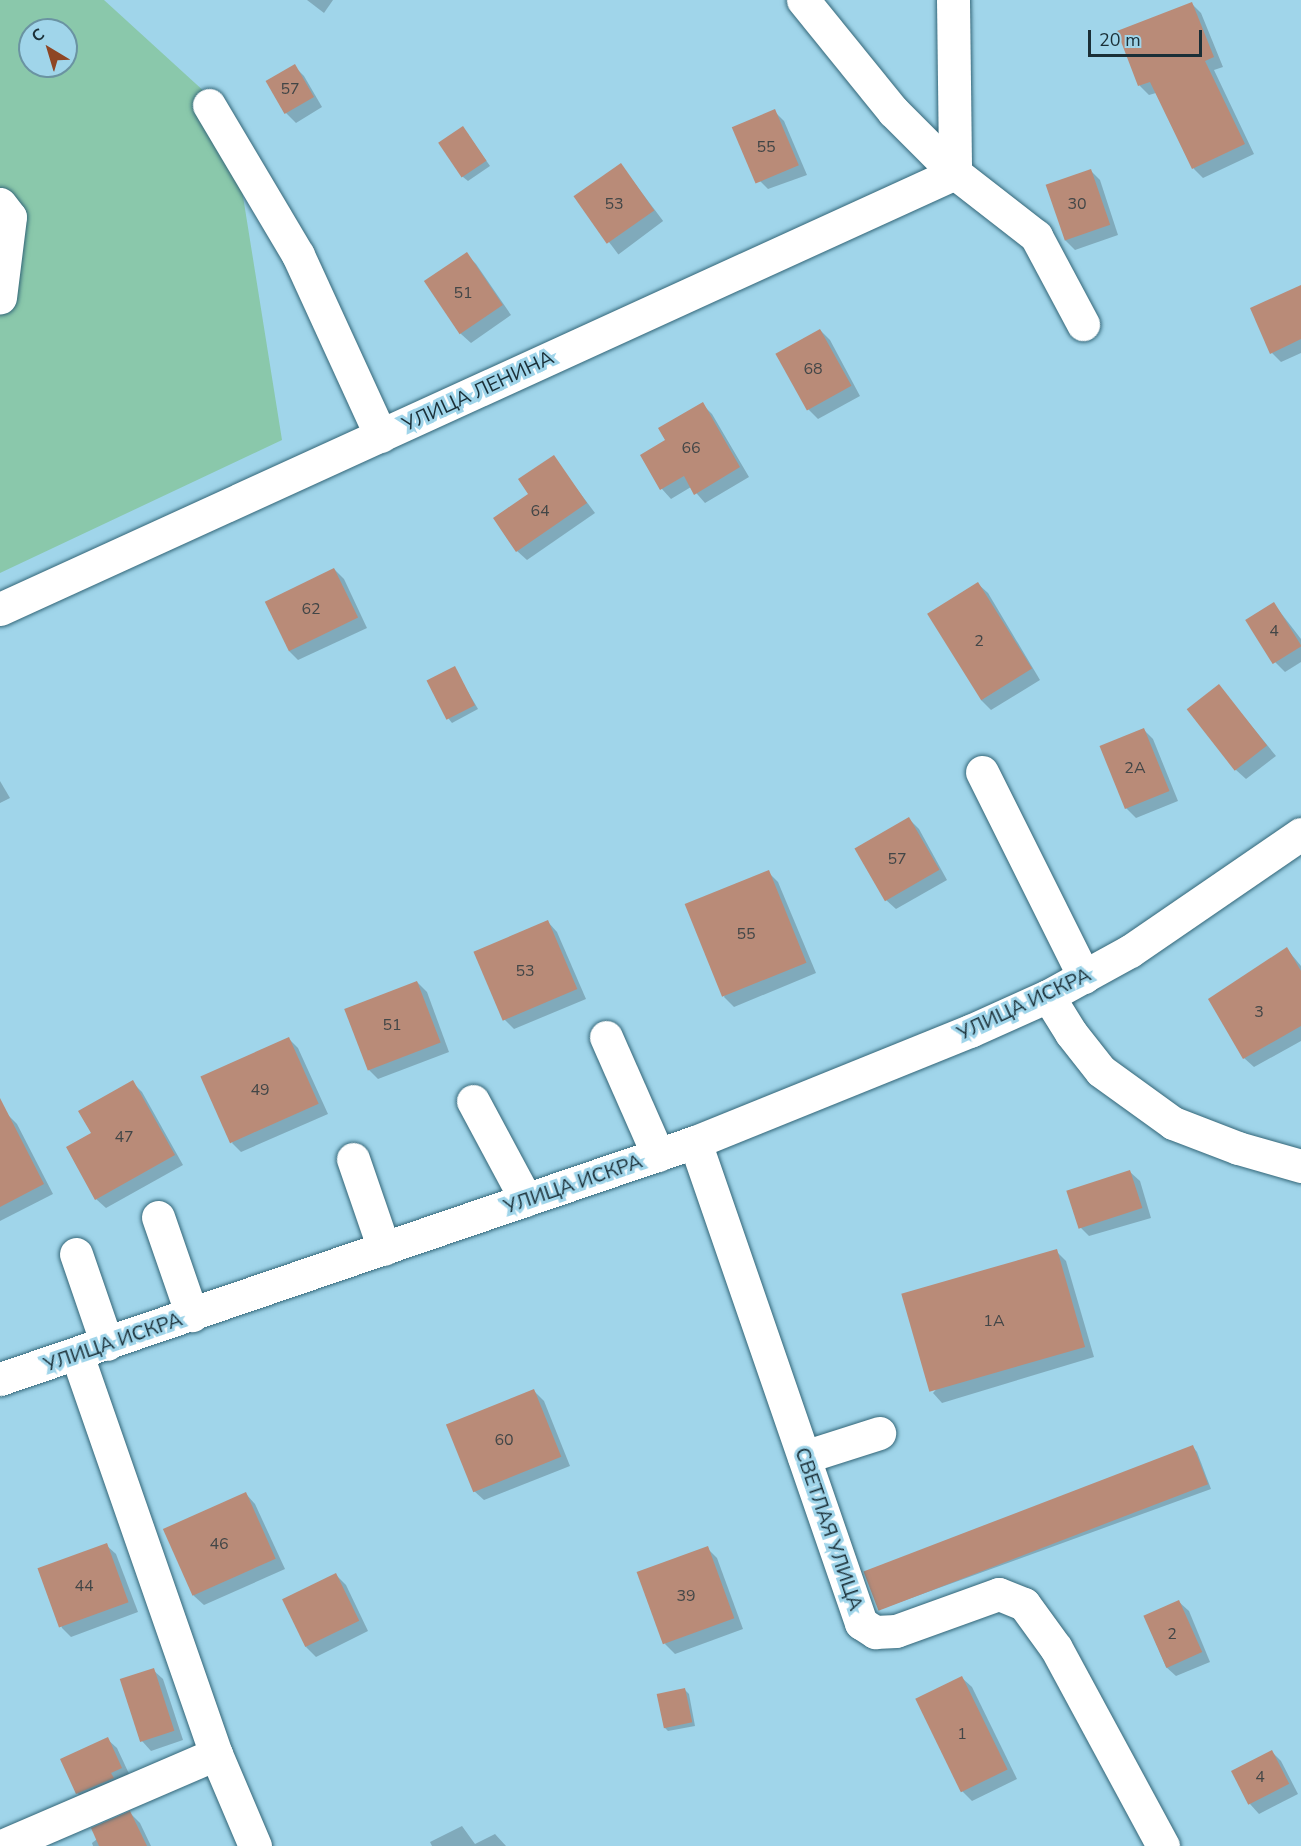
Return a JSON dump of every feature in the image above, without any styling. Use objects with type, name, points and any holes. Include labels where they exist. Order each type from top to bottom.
[{"type":"street","points":[[803,0],[893,111],[955,173],[1036,236],[1083,324]]},
{"type":"street","points":[[953,0],[955,173]]},
{"type":"street","points":[[209,105],[298,255],[381,436]]},
{"type":"street","name":"УЛИЦА ЛЕНИНА","points":[[0,609],[955,173]]},
{"type":"street","points":[[0,204],[10,216],[0,297]]},
{"type":"street","points":[[982,772],[1084,977]]},
{"type":"street","name":"УЛИЦА ИСКРА","points":[[0,1379],[695,1142],[970,1031],[1048,996],[1130,951],[1301,834]]},
{"type":"street","points":[[1048,996],[1071,1033],[1101,1071],[1173,1124],[1238,1148],[1301,1166]]},
{"type":"street","points":[[606,1037],[658,1155]]},
{"type":"street","points":[[473,1101],[526,1200]]},
{"type":"street","name":"СВЕТЛАЯ УЛИЦА","points":[[695,1142],[861,1623],[874,1632],[896,1631],[999,1594],[1024,1604],[1056,1648],[1163,1846]]},
{"type":"street","points":[[353,1159],[384,1249]]},
{"type":"street","points":[[158,1217],[192,1315]]},
{"type":"street","points":[[76,1254],[107,1344]]},
{"type":"street","points":[[77,1354],[216,1754],[255,1846]]},
{"type":"street","points":[[804,1457],[879,1433]]},
{"type":"street","points":[[2,1846],[216,1754]]},
{"type":"green space","points":[[0,0],[104,0],[230,115],[282,440],[0,573]]},
{"type":"building","points":[[1192,2],[1214,57],[1205,61],[1245,144],[1192,169],[1150,82],[1138,86],[1117,31]]},
{"type":"building","points":[[295,64],[314,97],[285,114],[266,81]]},
{"type":"building","points":[[775,109],[799,165],[756,184],[732,127]]},
{"type":"building","points":[[463,126],[486,161],[462,178],[438,143]]},
{"type":"building","points":[[621,163],[654,211],[607,244],[573,196]]},
{"type":"building","points":[[1091,169],[1110,225],[1065,240],[1046,185]]},
{"type":"building","points":[[467,252],[503,305],[460,334],[424,281]]},
{"type":"building","points":[[1301,285],[1301,339],[1270,354],[1250,308]]},
{"type":"building","points":[[820,329],[852,386],[807,411],[775,354]]},
{"type":"building","points":[[703,402],[740,467],[694,495],[684,476],[660,490],[640,455],[665,440],[658,428]]},
{"type":"building","points":[[554,455],[587,503],[516,552],[493,518],[528,494],[518,479]]},
{"type":"building","points":[[334,568],[358,617],[289,651],[265,602]]},
{"type":"building","points":[[978,582],[1032,669],[981,700],[927,614]]},
{"type":"building","points":[[1274,602],[1301,646],[1273,664],[1245,620]]},
{"type":"building","points":[[455,666],[475,705],[446,720],[426,681]]},
{"type":"building","points":[[1219,684],[1267,745],[1235,771],[1187,709]]},
{"type":"building","points":[[1144,728],[1169,791],[1125,809],[1099,746]]},
{"type":"building","points":[[909,817],[940,870],[885,901],[854,849]]},
{"type":"building","points":[[769,870],[806,963],[722,997],[685,904]]},
{"type":"building","points":[[548,920],[577,989],[503,1021],[473,952]]},
{"type":"building","points":[[1287,947],[1301,971],[1301,1026],[1243,1059],[1208,999]]},
{"type":"building","points":[[417,981],[441,1043],[368,1071],[344,1009]]},
{"type":"building","points":[[289,1037],[319,1104],[230,1143],[200,1076]]},
{"type":"building","points":[[133,1080],[175,1155],[95,1200],[66,1147],[91,1133],[78,1111]]},
{"type":"building","points":[[0,1098],[44,1184],[0,1207]]},
{"type":"building","points":[[1130,1170],[1142,1208],[1079,1229],[1066,1191]]},
{"type":"building","points":[[1057,1249],[1085,1347],[929,1392],[901,1294]]},
{"type":"building","points":[[534,1389],[561,1457],[473,1492],[446,1425]]},
{"type":"building","points":[[1193,1445],[1208,1484],[878,1611],[863,1572]]},
{"type":"building","points":[[246,1492],[276,1559],[193,1596],[163,1529]]},
{"type":"building","points":[[107,1543],[129,1602],[59,1628],[37,1568]]},
{"type":"building","points":[[708,1546],[734,1618],[663,1644],[637,1572]]},
{"type":"building","points":[[336,1573],[359,1621],[305,1647],[282,1599]]},
{"type":"building","points":[[1179,1600],[1202,1652],[1167,1668],[1143,1616]]},
{"type":"building","points":[[154,1668],[174,1731],[140,1742],[120,1679]]},
{"type":"building","points":[[962,1676],[1008,1769],[961,1792],[915,1699]]},
{"type":"building","points":[[685,1688],[692,1722],[664,1728],[657,1694]]},
{"type":"building","points":[[108,1737],[122,1768],[111,1773],[114,1778],[76,1794],[60,1759]]},
{"type":"building","points":[[1272,1750],[1289,1784],[1248,1805],[1231,1771]]},
{"type":"building","points":[[130,1811],[147,1846],[99,1846],[91,1828]]}]
